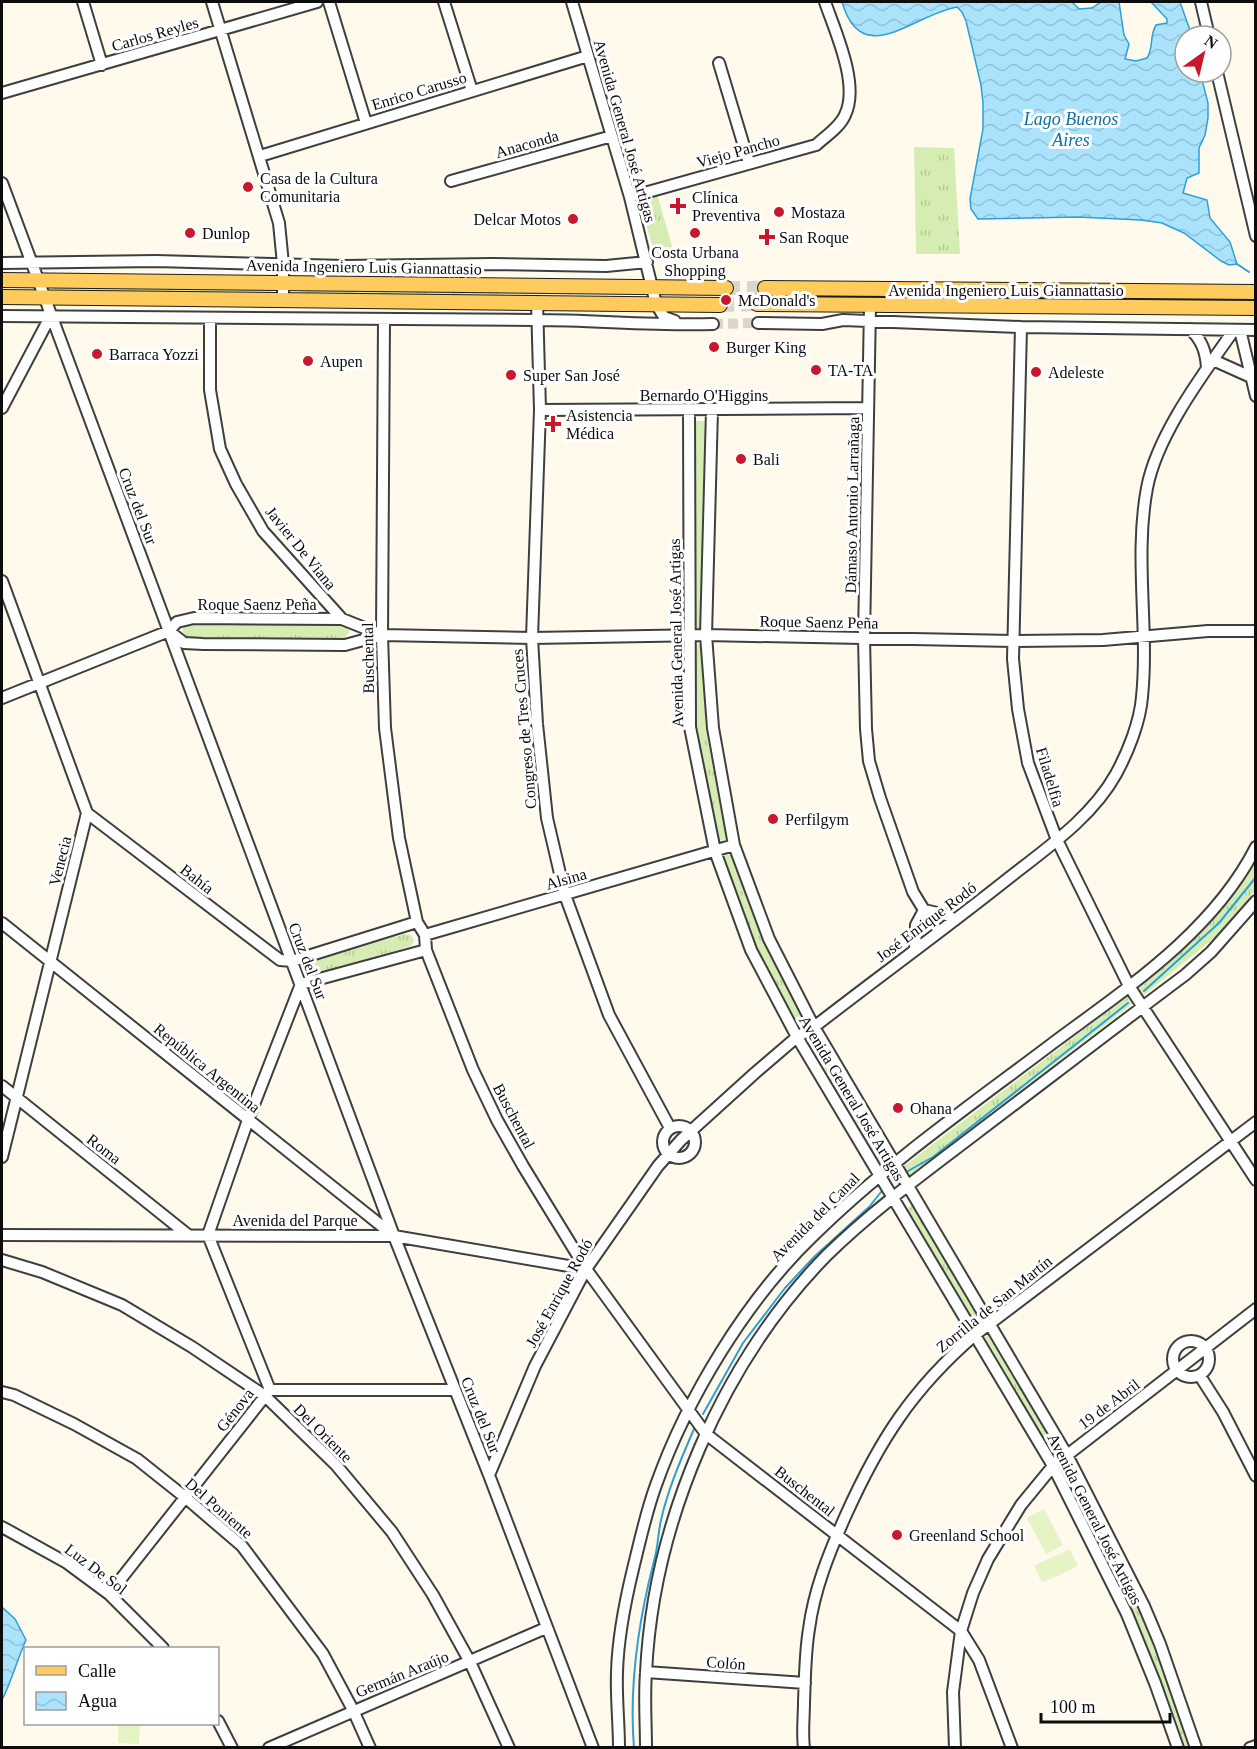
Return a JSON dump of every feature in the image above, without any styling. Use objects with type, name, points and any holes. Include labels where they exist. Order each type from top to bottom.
[{"type":"main road","name":"Avenida Ingeniero Luis Giannattasio","points":[[2,280],[726,288]]},
{"type":"main road","name":"Avenida Ingeniero Luis Giannattasio","points":[[765,288],[1256,292]]},
{"type":"main road","name":"Avenida Ingeniero Luis Giannattasio","points":[[2,297],[720,305]]},
{"type":"main road","name":"Avenida Ingeniero Luis Giannattasio","points":[[757,304],[1256,308]]},
{"type":"street","points":[[83,2],[102,65]]},
{"type":"street","points":[[212,2],[279,223],[283,264],[283,299]]},
{"type":"street","name":"Carlos Reyles","points":[[2,93],[316,2]]},
{"type":"street","points":[[330,2],[366,123]]},
{"type":"street","points":[[444,2],[471,91]]},
{"type":"street","name":"Avenida General José Artigas","points":[[572,2],[630,197],[656,304]]},
{"type":"street","name":"Viejo Pancho","points":[[630,197],[816,145],[844,118],[850,99],[849,78],[825,2]]},
{"type":"street","points":[[1201,2],[1206,24]]},
{"type":"street","name":"Enrico Carusso","points":[[260,156],[588,56]]},
{"type":"street","points":[[719,63],[749,164]]},
{"type":"street","points":[[1220,84],[1256,236]]},
{"type":"street","name":"Anaconda","points":[[451,182],[612,136]]},
{"type":"street","name":"Cruz del Sur","points":[[2,183],[394,1236],[489,1475],[593,1748]]},
{"type":"street","name":"Avenida Ingeniero Luis Giannattasio","points":[[2,263],[30,261],[344,266],[492,264],[606,266],[647,262]]},
{"type":"street","points":[[344,266],[353,284]]},
{"type":"street","name":"Congreso de Tres Cruces","points":[[537,302],[540,410],[532,638],[537,724],[547,818],[565,895],[609,1015],[670,1128]]},
{"type":"street","points":[[656,304],[664,317],[672,321],[694,324]]},
{"type":"street","name":"Dámaso Antonio Larrañaga","points":[[870,306],[864,638],[866,729],[869,761],[913,892],[924,910]]},
{"type":"street","points":[[2,316],[537,320],[655,325],[713,324]]},
{"type":"street","points":[[2,408],[50,317]]},
{"type":"street","name":"Javier De Viana","points":[[210,319],[210,390],[220,449],[236,484],[263,531],[342,619]]},
{"type":"street","name":"Buschental","points":[[384,320],[382,635],[385,728],[399,838],[417,922],[425,935],[426,950],[473,1070],[497,1120],[586,1269],[706,1434],[961,1631],[979,1660],[1012,1748]]},
{"type":"street","name":"Avenida Ingeniero Luis Giannattasio","points":[[758,323],[822,324],[843,320],[1021,327],[1256,330]]},
{"type":"street","name":"Filadelfia","points":[[1021,327],[1013,659],[1018,709],[1028,763],[1057,840],[1129,986],[1256,1180]]},
{"type":"street","points":[[1191,329],[1198,336],[1210,364],[1251,376]]},
{"type":"street","points":[[1237,330],[1256,396]]},
{"type":"street","name":"José Enrique Rodó","points":[[489,1475],[535,1366],[586,1269],[658,1166],[755,1072],[797,1037],[814,1027],[1057,840],[1095,801],[1115,775],[1129,745],[1143,698],[1142,549],[1147,487],[1152,468],[1165,440],[1210,364],[1237,330]]},
{"type":"street","name":"Bernardo O'Higgins","points":[[540,410],[868,408]]},
{"type":"street","name":"Avenida General José Artigas","points":[[689,410],[690,727],[715,851],[751,950],[797,1037],[1053,1466],[1127,1614],[1178,1748]]},
{"type":"street","name":"Avenida General José Artigas","points":[[712,410],[706,635],[713,728],[734,845],[769,939],[814,1027],[1067,1455],[1144,1606],[1160,1644],[1196,1748]]},
{"type":"street","points":[[2,581],[87,813]]},
{"type":"street","name":"Roque Saenz Peña","points":[[2,698],[168,631],[177,622],[194,618],[342,619],[382,635]]},
{"type":"street","name":"Roque Saenz Peña","points":[[168,631],[184,643],[345,645],[382,635],[532,638],[706,635],[1013,641],[1103,640],[1208,631],[1256,631]]},
{"type":"street","name":"Bahía","points":[[87,813],[272,956],[280,960],[292,961]]},
{"type":"street","name":"Venecia","points":[[2,1156],[87,813]]},
{"type":"street","name":"Alsina","points":[[425,935],[734,845]]},
{"type":"street","name":"Avenida del Canal","points":[[620,1748],[617,1672],[627,1593],[642,1531],[656,1486],[689,1409],[749,1311],[811,1237],[879,1175],[1129,986],[1177,946],[1205,918],[1230,887],[1256,847]]},
{"type":"street","points":[[646,1748],[646,1672],[654,1602],[666,1540],[677,1505],[706,1434],[743,1364],[768,1327],[796,1289],[828,1255],[893,1197],[1185,975],[1211,952],[1256,901]]},
{"type":"street","points":[[915,949],[916,925],[924,910],[947,915],[955,920]]},
{"type":"street","points":[[292,961],[417,922]]},
{"type":"street","name":"República Argentina","points":[[2,923],[394,1236]]},
{"type":"street","points":[[267,1393],[208,1235],[248,1120],[301,984],[426,950]]},
{"type":"street","name":"Roma","points":[[2,1086],[188,1234]]},
{"type":"street","name":"Zorrilla de San Martín","points":[[804,1748],[809,1628],[823,1569],[866,1470],[896,1421],[922,1387],[976,1334],[1256,1122]]},
{"type":"street","points":[[669,1154],[663,1144],[666,1132],[670,1128],[681,1125],[692,1131]]},
{"type":"street","name":"Avenida del Parque","points":[[2,1235],[394,1236],[586,1269]]},
{"type":"street","name":"Del Oriente","points":[[2,1260],[42,1272],[122,1305],[267,1393],[336,1466],[392,1532],[433,1595],[470,1662],[509,1748]]},
{"type":"street","name":"19 de Abril","points":[[955,1748],[953,1692],[961,1631],[988,1559],[1021,1505],[1053,1466],[1256,1309]]},
{"type":"street","points":[[1191,1341],[1202,1344],[1206,1348],[1209,1363],[1204,1373],[1200,1376],[1188,1377],[1177,1371],[1173,1360],[1180,1345],[1191,1341]]},
{"type":"street","points":[[1200,1376],[1223,1412],[1256,1476]]},
{"type":"street","name":"Génova","points":[[109,1594],[267,1393],[454,1390]]},
{"type":"street","name":"Del Poniente","points":[[2,1392],[14,1395],[74,1424],[137,1459],[242,1546],[322,1654],[353,1710],[370,1748]]},
{"type":"street","name":"Luz De Sol","points":[[2,1527],[67,1563],[109,1594],[162,1647]]},
{"type":"street","name":"Germán Araújo","points":[[269,1748],[546,1628]]},
{"type":"street","name":"Colón","points":[[646,1672],[805,1683]]},
{"type":"street","points":[[219,1723],[232,1748]]},
{"type":"street","points":[[1250,1748],[1256,1746]]},
{"type":"green space","points":[[914,147],[954,148],[960,254],[916,254]]},
{"type":"green space","points":[[657,194],[674,253],[733,254],[731,260],[656,259],[639,199]]},
{"type":"green space","points":[[54,287],[273,289],[270,292],[206,291],[197,293],[54,291]]},
{"type":"green space","points":[[296,290],[639,290],[639,294],[337,295],[305,293]]},
{"type":"green space","points":[[815,295],[1090,295],[1251,300],[1092,299],[1031,302],[814,300]]},
{"type":"green space","points":[[696,421],[705,421],[703,628],[693,628]]},
{"type":"green space","points":[[186,624],[341,624],[350,631],[344,639],[190,642],[182,630]]},
{"type":"green space","points":[[702,644],[708,742],[727,839],[717,841],[697,743],[693,645]]},
{"type":"green space","points":[[731,854],[765,938],[805,1017],[802,1025],[795,1024],[754,945],[720,857]]},
{"type":"green space","points":[[1255,862],[1255,890],[1223,931],[1144,995],[1139,989],[1212,920]]},
{"type":"green space","points":[[405,934],[411,935],[414,941],[411,946],[314,975],[308,974],[304,964],[308,961]]},
{"type":"green space","points":[[1127,997],[1132,1004],[909,1176],[904,1166]]},
{"type":"green space","points":[[810,1036],[816,1037],[886,1159],[878,1163],[807,1042]]},
{"type":"green space","points":[[909,1206],[915,1207],[981,1318],[979,1323],[974,1322],[907,1212]]},
{"type":"green space","points":[[989,1334],[1058,1449],[1055,1452],[1049,1450],[985,1342],[984,1338]]},
{"type":"green space","points":[[1067,1466],[1140,1608],[1193,1747],[1183,1747],[1133,1611],[1062,1473],[1062,1469]]},
{"type":"green space","points":[[1044,1509],[1063,1545],[1046,1554],[1027,1518]]},
{"type":"green space","points":[[1070,1549],[1078,1566],[1042,1583],[1034,1566]]},
{"type":"green space","points":[[118,1725],[140,1725],[139,1744],[118,1743]]},
{"type":"water","name":"Lago Buenos Aires","points":[[842,2],[1072,2],[1079,9],[1092,8],[1101,2],[1119,2],[1124,35],[1129,44],[1125,59],[1136,61],[1147,58],[1156,25],[1167,23],[1167,19],[1151,2],[1180,2],[1188,24],[1173,24],[1173,84],[1203,84],[1208,103],[1205,135],[1199,148],[1199,173],[1187,178],[1183,193],[1207,200],[1210,218],[1230,242],[1237,264],[1229,265],[1221,261],[1184,233],[1162,223],[1078,217],[978,219],[971,209],[970,199],[983,129],[983,103],[981,85],[962,12],[957,7],[891,33],[876,36],[862,33],[851,22]]},
{"type":"water","points":[[2,1607],[15,1619],[26,1640],[2,1700]]},
{"type":"waterway","points":[[1237,264],[1249,272]]},
{"type":"waterway","points":[[1144,991],[1219,923],[1256,877]]},
{"type":"waterway","points":[[908,1171],[933,1157],[1128,1003]]},
{"type":"waterway","points":[[703,1414],[743,1343],[785,1288],[814,1257],[869,1207],[881,1192]]},
{"type":"waterway","points":[[634,1748],[634,1677],[644,1606],[664,1508],[694,1429]]},
{"type":"tunnel","points":[[726,288],[765,288]]},
{"type":"tunnel","points":[[720,305],[757,304]]},
{"type":"tunnel","points":[[713,324],[758,323]]},
{"type":"place","name":"Casa de la Cultura Comunitaria","points":[[248,187]]},
{"type":"place","name":"Clínica Preventiva","points":[[678,206]]},
{"type":"place","name":"Mostaza","points":[[779,212]]},
{"type":"place","name":"Delcar Motos","points":[[573,219]]},
{"type":"place","name":"Dunlop","points":[[190,233]]},
{"type":"place","name":"Costa Urbana Shopping","points":[[695,233]]},
{"type":"place","name":"San Roque","points":[[767,237]]},
{"type":"place","name":"McDonald's","points":[[726,300]]},
{"type":"place","name":"Burger King","points":[[714,347]]},
{"type":"place","name":"Barraca Yozzi","points":[[97,354]]},
{"type":"place","name":"Aupen","points":[[308,361]]},
{"type":"place","name":"TA-TA","points":[[816,370]]},
{"type":"place","name":"Adeleste","points":[[1036,372]]},
{"type":"place","name":"Super San José","points":[[511,375]]},
{"type":"place","name":"Asistencia Médica","points":[[553,424]]},
{"type":"place","name":"Bali","points":[[741,459]]},
{"type":"place","name":"Perfilgym","points":[[773,819]]},
{"type":"place","name":"Ohana","points":[[898,1108]]},
{"type":"place","name":"Greenland School","points":[[897,1535]]}]
